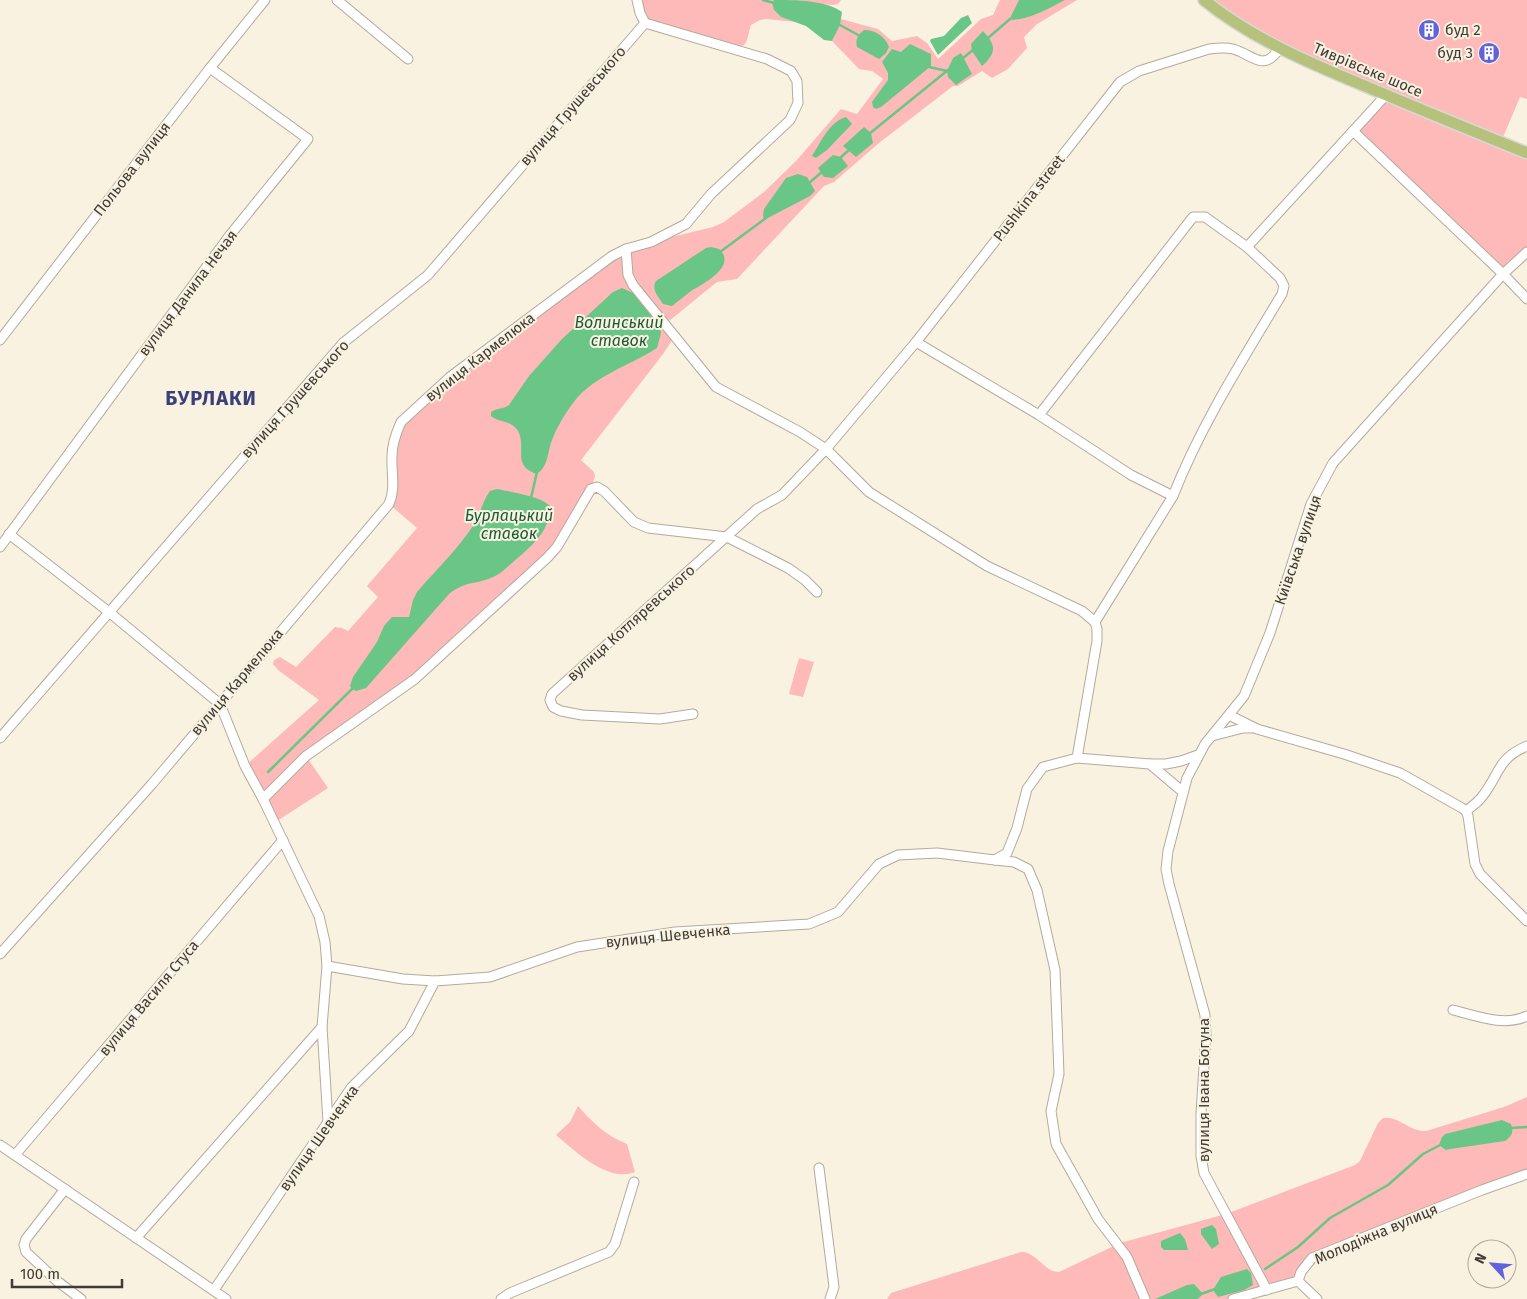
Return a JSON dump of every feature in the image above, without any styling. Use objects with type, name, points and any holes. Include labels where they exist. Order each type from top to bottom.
[{"type":"main road","name":"Тиврівське шосе","points":[[1204,0],[1220,12],[1280,48],[1386,96],[1527,153]]},
{"type":"street","name":"Польова вулиця","points":[[0,340],[210,68],[265,0]]},
{"type":"street","points":[[337,0],[408,59]]},
{"type":"street","points":[[637,0],[640,13],[645,22]]},
{"type":"street","name":"вулиця Кармелюка","points":[[0,954],[145,791],[389,504],[393,492],[392,454],[401,422],[450,377],[612,256],[626,249],[651,242],[686,224],[711,194],[790,120],[798,103],[797,81],[791,71],[767,59],[645,22]]},
{"type":"street","name":"вулиця Грушевського","points":[[0,738],[343,343],[428,275],[645,22]]},
{"type":"street","name":"Pushkina street","points":[[826,449],[916,342],[1120,82],[1138,71],[1209,49],[1234,50],[1264,62],[1275,56],[1280,48]]},
{"type":"street","name":"вулиця Данила Нечая","points":[[0,547],[230,235],[308,139],[210,68]]},
{"type":"street","points":[[1247,247],[1386,96]]},
{"type":"street","points":[[1353,131],[1527,299]]},
{"type":"street","points":[[1039,415],[1193,217],[1205,217],[1247,247],[1280,278],[1284,286],[1282,294],[1225,389],[1180,477],[1173,496],[1095,622]]},
{"type":"street","points":[[626,249],[628,275],[632,285],[716,387],[800,432],[826,449],[869,492],[987,566],[1082,612],[1095,622],[1098,629],[1097,641],[1077,758]]},
{"type":"street","name":"Київська вулиця","points":[[1198,755],[1244,696],[1270,633],[1311,504],[1334,463],[1503,274],[1527,252]]},
{"type":"street","points":[[916,342],[1039,415],[1131,475],[1173,496]]},
{"type":"street","name":"вулиця Котляревського","points":[[693,714],[660,719],[582,714],[561,711],[553,706],[550,700],[552,694],[756,509],[782,495],[826,449]]},
{"type":"street","points":[[263,799],[306,756],[415,678],[548,558],[557,547],[592,489],[597,487],[604,491],[634,522],[648,528],[727,537],[788,568],[818,592]]},
{"type":"street","points":[[10,534],[109,612],[220,704],[245,766],[263,799],[319,916],[328,966],[322,1027],[328,1122]]},
{"type":"street","points":[[1229,715],[1253,728],[1395,771],[1428,787],[1466,811],[1475,864],[1480,874],[1527,921]]},
{"type":"street","points":[[1212,736],[1243,728],[1253,728]]},
{"type":"street","points":[[1466,811],[1481,799],[1503,762],[1516,751],[1527,746]]},
{"type":"street","points":[[995,860],[1007,852],[1017,828],[1027,789],[1043,767],[1077,758],[1150,764],[1174,763],[1198,755]]},
{"type":"street","name":"вулиця Івана Богуна","points":[[1198,755],[1189,772],[1182,792],[1168,851],[1166,869],[1206,1021],[1201,1113],[1201,1161],[1204,1173],[1267,1290]]},
{"type":"street","points":[[1150,764],[1182,792]]},
{"type":"street","name":"вулиця Василя Стуса","points":[[15,1155],[283,840]]},
{"type":"street","name":"вулиця Шевченка","points":[[214,1290],[352,1088],[408,1031],[435,981],[490,977],[577,947],[675,932],[809,924],[838,912],[879,864],[898,855],[938,853],[1014,862],[1028,869],[1036,890],[1055,970],[1059,1074],[1050,1111],[1056,1144],[1098,1219],[1127,1257],[1145,1299]]},
{"type":"street","points":[[328,966],[403,979],[435,981]]},
{"type":"street","points":[[1453,1010],[1501,1021],[1510,1021],[1527,1016]]},
{"type":"street","points":[[136,1238],[322,1027]]},
{"type":"street","points":[[0,1145],[226,1299]]},
{"type":"street","points":[[819,1168],[834,1287],[830,1299]]},
{"type":"street","name":"Молодіжна вулиця","points":[[1298,1281],[1301,1272],[1312,1258],[1527,1174]]},
{"type":"street","points":[[500,1299],[510,1293],[609,1252],[615,1244],[634,1182]]},
{"type":"street","points":[[65,1188],[26,1239],[24,1245],[26,1252],[57,1281],[80,1299]]},
{"type":"street","points":[[1233,1299],[1298,1281],[1317,1299]]},
{"type":"shaded area","points":[[637,0],[783,0],[774,10],[781,17],[796,22],[760,20],[751,25],[745,44],[728,46],[697,39],[645,23]]},
{"type":"shaded area","points":[[783,0],[841,0],[838,4],[833,5]]},
{"type":"shaded area","points":[[1000,0],[1077,0],[1037,24],[1024,37],[1027,48],[1008,69],[992,78],[982,71],[958,86],[953,86],[879,143],[834,182],[824,186],[737,279],[717,282],[669,321],[675,336],[581,460],[594,472],[595,476],[591,489],[557,547],[415,679],[306,756],[328,788],[274,823],[245,766],[319,700],[278,670],[273,664],[274,660],[280,657],[296,667],[335,627],[348,631],[378,597],[367,586],[417,528],[389,504],[394,442],[410,413],[612,256],[651,242],[713,227],[724,222],[764,192],[796,161],[841,109],[857,114],[883,79],[872,71],[859,69],[832,41],[841,19],[878,29],[892,41],[917,36],[927,43],[938,59],[981,19],[993,15]]},
{"type":"shaded area","points":[[1204,0],[1527,0],[1527,99],[1520,97],[1501,142],[1527,153],[1527,252],[1503,274],[1353,131],[1386,96],[1343,77]]},
{"type":"shaded area","points":[[799,658],[814,662],[803,697],[789,694]]},
{"type":"shaded area","points":[[1527,1097],[1527,1174],[1312,1258],[1298,1281],[1233,1299],[887,1299],[891,1293],[1021,1252],[1032,1255],[1049,1269],[1059,1272],[1120,1243],[1226,1214],[1355,1165],[1360,1161],[1378,1123],[1383,1118],[1394,1119],[1420,1131],[1426,1131],[1504,1107]]},
{"type":"shaded area","points":[[578,1106],[600,1128],[612,1137],[627,1144],[635,1172],[625,1174],[614,1173],[592,1164],[556,1135],[570,1122]]},
{"type":"water","points":[[774,0],[819,3],[842,12],[840,25],[832,41],[824,40],[806,26],[781,17],[774,10],[772,2]]},
{"type":"water","points":[[1019,0],[1065,0],[1031,16],[1009,20]]},
{"type":"water","points":[[968,15],[972,23],[938,55],[930,41],[931,39],[944,36],[961,18]]},
{"type":"water","points":[[864,30],[879,34],[887,43],[889,47],[886,53],[879,59],[857,47],[857,37]]},
{"type":"water","points":[[983,31],[991,41],[993,49],[990,57],[982,66],[972,51],[971,44]]},
{"type":"water","points":[[910,44],[931,54],[931,66],[881,107],[876,109],[873,107],[872,102],[888,80],[888,73],[882,62],[892,49],[901,52]]},
{"type":"water","points":[[961,53],[972,74],[956,85],[948,77],[947,71],[953,58]]},
{"type":"water","points":[[846,117],[852,124],[827,150],[816,158],[812,156],[830,128]]},
{"type":"water","points":[[864,127],[871,133],[873,143],[856,157],[843,146]]},
{"type":"water","points":[[833,155],[841,157],[848,166],[833,178],[824,177],[818,168]]},
{"type":"water","points":[[798,174],[807,177],[815,191],[810,196],[764,220],[764,209],[786,178]]},
{"type":"water","points":[[706,248],[719,249],[724,255],[722,268],[717,274],[672,306],[663,304],[657,296],[654,287],[656,281]]},
{"type":"water","name":"Волинський ставок","points":[[622,288],[633,293],[659,324],[661,333],[657,348],[601,378],[581,394],[570,407],[556,430],[544,467],[537,474],[524,466],[518,431],[509,423],[491,416],[491,412],[509,405],[529,376],[562,339],[613,292]]},
{"type":"water","name":"Бурлацький ставок","points":[[497,489],[533,497],[550,506],[547,524],[538,539],[498,574],[461,587],[449,594],[366,688],[356,691],[352,689],[350,686],[353,677],[377,642],[384,626],[392,617],[409,617],[417,592],[467,535],[490,491]]},
{"type":"water","points":[[1502,1120],[1511,1124],[1512,1129],[1511,1136],[1505,1141],[1446,1150],[1439,1145],[1445,1134]]},
{"type":"water","points":[[1212,1225],[1216,1229],[1219,1244],[1212,1249],[1201,1234],[1201,1229]]},
{"type":"water","points":[[1180,1233],[1185,1239],[1188,1250],[1164,1250],[1161,1247],[1161,1241]]},
{"type":"water","points":[[1247,1269],[1251,1273],[1253,1285],[1244,1290],[1218,1297],[1213,1290],[1221,1277]]},
{"type":"water","points":[[1194,1284],[1203,1294],[1198,1299],[1155,1299],[1187,1285]]},
{"type":"waterway","points":[[763,0],[774,3]]},
{"type":"waterway","points":[[988,38],[1010,19]]},
{"type":"waterway","points":[[838,24],[862,37]]},
{"type":"waterway","points":[[962,59],[974,49]]},
{"type":"waterway","points":[[929,67],[947,71]]},
{"type":"waterway","points":[[869,134],[948,70]]},
{"type":"waterway","points":[[840,158],[849,150]]},
{"type":"waterway","points":[[809,183],[822,172]]},
{"type":"waterway","points":[[720,252],[766,218]]},
{"type":"waterway","points":[[531,498],[537,472]]},
{"type":"waterway","points":[[268,772],[353,688]]},
{"type":"waterway","points":[[1511,1128],[1527,1127]]},
{"type":"waterway","points":[[1265,1269],[1298,1247],[1330,1218],[1388,1185],[1423,1154],[1442,1144]]},
{"type":"waterway","points":[[1201,1294],[1215,1289]]},
{"type":"place","name":"буд 2","points":[[1429,30]]},
{"type":"place","name":"буд 3","points":[[1489,53]]},
{"type":"district","name":"БУРЛАКИ","points":[[211,398]]}]
